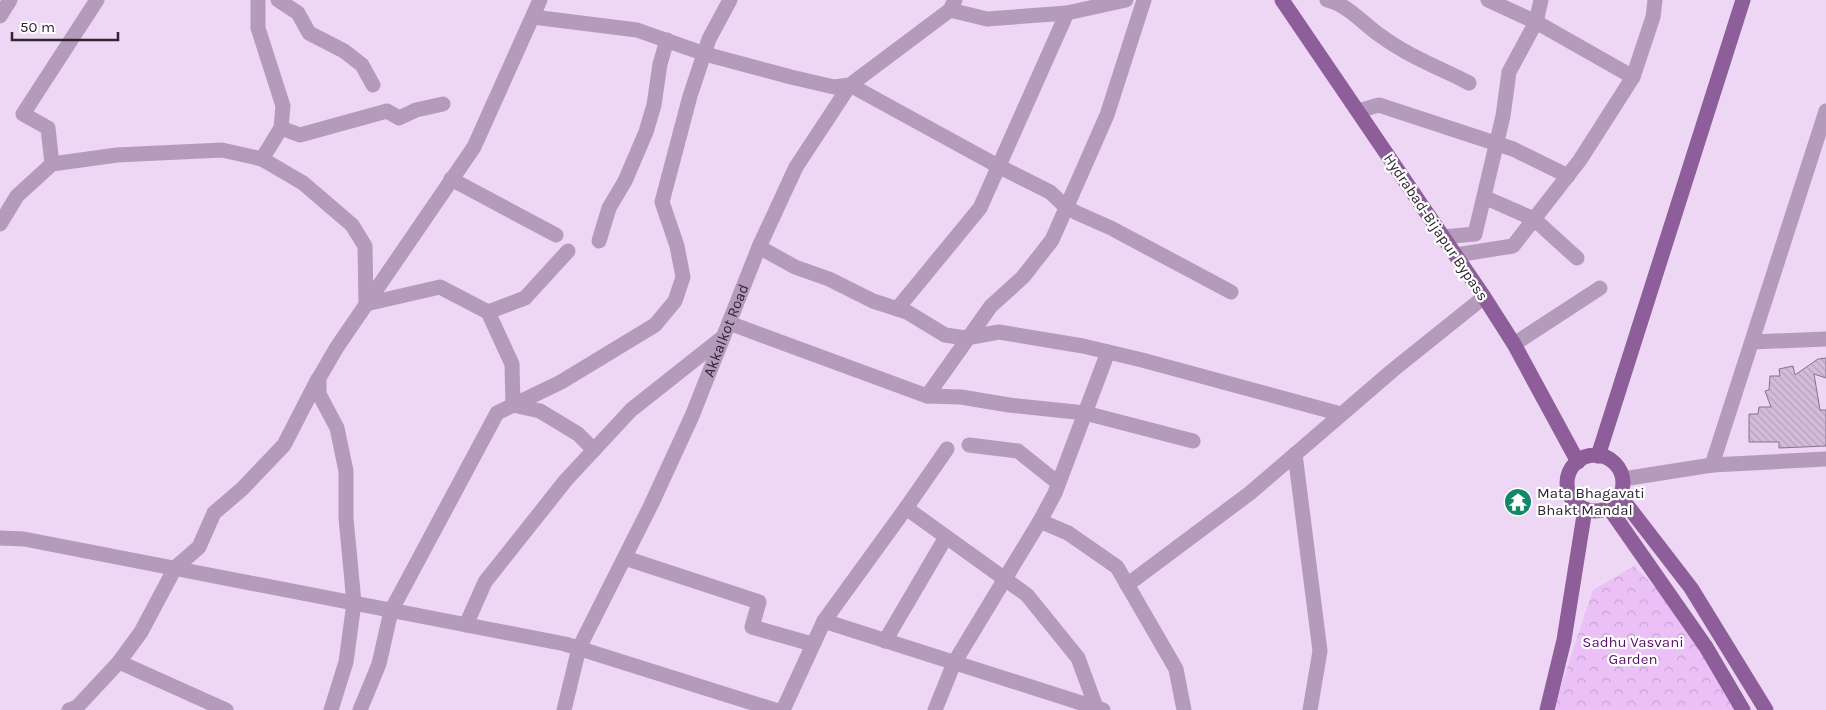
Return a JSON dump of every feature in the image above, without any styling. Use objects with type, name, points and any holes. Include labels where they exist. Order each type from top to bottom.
[{"type":"main road","name":"Hydrabad-Bijapur Bypass","points":[[1283,0],[1484,297],[1514,344],[1578,462]]},
{"type":"main road","points":[[1598,456],[1742,0]]},
{"type":"main road","points":[[1590,456],[1598,456],[1614,463],[1623,479],[1620,496],[1608,508],[1593,511],[1577,504],[1568,488],[1572,469],[1578,462],[1590,456]]},
{"type":"main road","points":[[1620,496],[1691,588],[1766,710]]},
{"type":"main road","points":[[1608,508],[1706,647],[1743,710]]},
{"type":"main road","points":[[1547,710],[1564,640],[1585,509]]},
{"type":"street","points":[[0,16],[10,0]]},
{"type":"street","points":[[52,164],[48,128],[23,114],[97,0]]},
{"type":"street","points":[[258,0],[258,28],[283,106],[282,128],[262,159]]},
{"type":"street","points":[[278,0],[298,13],[309,33],[344,51],[362,65],[373,85]]},
{"type":"street","points":[[69,710],[77,707],[119,662],[141,632],[175,568],[199,547],[214,513],[242,489],[284,445],[319,378],[366,304],[474,147],[540,0]]},
{"type":"street","points":[[360,710],[379,664],[391,610],[497,413],[561,382],[655,326],[675,301],[683,277],[677,246],[662,202],[690,96],[709,39],[730,0]]},
{"type":"street","points":[[953,5],[987,19],[1067,13],[1126,0]]},
{"type":"street","points":[[926,396],[966,338],[991,306],[1024,277],[1052,240],[1107,115],[1144,0]]},
{"type":"street","points":[[1327,0],[1362,19],[1379,36],[1405,52],[1469,83]]},
{"type":"street","points":[[1488,0],[1536,22],[1633,77]]},
{"type":"street","points":[[1444,237],[1475,234],[1486,198],[1510,72],[1536,22],[1541,0]]},
{"type":"street","points":[[1456,255],[1513,246],[1568,176],[1633,77],[1653,17],[1654,0]]},
{"type":"street","name":"Akkalkot Road","points":[[564,710],[579,648],[692,416],[759,247],[796,167],[850,86],[953,5]]},
{"type":"street","points":[[897,308],[980,208],[1067,13]]},
{"type":"street","points":[[533,17],[637,30],[704,54],[834,87],[850,86],[1050,192],[1066,206],[1231,292]]},
{"type":"street","points":[[599,241],[609,208],[624,181],[646,132],[654,106],[660,64],[667,40]]},
{"type":"street","points":[[282,128],[300,135],[388,111],[399,118],[416,110],[443,104]]},
{"type":"street","points":[[1358,111],[1378,105],[1497,144],[1568,176]]},
{"type":"street","points":[[1712,466],[1826,111]]},
{"type":"street","points":[[0,224],[17,196],[52,164],[117,155],[222,150],[262,159],[303,183],[352,225],[365,246],[366,304]]},
{"type":"street","points":[[451,179],[556,235]]},
{"type":"street","points":[[1486,198],[1534,219],[1577,258]]},
{"type":"street","points":[[759,247],[795,267],[907,312],[946,335],[966,338],[999,332],[1108,352],[1342,414]]},
{"type":"street","points":[[488,312],[525,298],[568,251]]},
{"type":"street","points":[[366,304],[440,287],[488,312],[512,364],[513,405]]},
{"type":"street","points":[[1514,344],[1600,288]]},
{"type":"street","points":[[1127,586],[1250,492],[1484,297]]},
{"type":"street","points":[[729,322],[926,396],[961,397],[1009,406],[1085,414],[1193,441]]},
{"type":"street","points":[[466,625],[491,574],[554,495],[594,450],[631,410],[723,338]]},
{"type":"street","points":[[1752,342],[1826,339]]},
{"type":"street","points":[[936,710],[954,663],[1040,521],[1058,483],[1108,352]]},
{"type":"street","points":[[319,378],[319,394],[337,428],[346,471],[346,518],[354,603],[346,662],[331,710]]},
{"type":"street","points":[[513,405],[540,411],[578,434],[594,450]]},
{"type":"street","points":[[969,445],[1018,451],[1058,483]]},
{"type":"street","points":[[783,710],[824,621],[947,449]]},
{"type":"street","points":[[1295,454],[1320,651],[1310,710]]},
{"type":"street","points":[[1623,479],[1712,466],[1826,459]]},
{"type":"street","points":[[906,508],[1027,595],[1078,658],[1100,709]]},
{"type":"street","points":[[1040,521],[1068,533],[1116,567],[1176,669],[1184,710]]},
{"type":"street","points":[[885,641],[946,537]]},
{"type":"street","points":[[0,538],[24,539],[579,648],[775,710]]},
{"type":"street","points":[[624,558],[759,602],[752,627],[812,644]]},
{"type":"street","points":[[824,621],[1100,709]]},
{"type":"street","points":[[119,662],[226,710]]},
{"type":"green space","name":"Sadhu Vasvani Garden","points":[[1634,566],[1672,605],[1739,710],[1553,710],[1593,590]]},
{"type":"building","points":[[1826,358],[1826,378],[1814,374],[1820,410],[1826,410],[1826,446],[1779,448],[1779,442],[1749,442],[1749,414],[1758,414],[1759,407],[1771,407],[1765,391],[1769,390],[1770,376],[1780,376],[1779,369],[1793,366],[1795,375],[1818,359]]},
{"type":"place","name":"Mata Bhagavati Bhakt Mandal","points":[[1518,502]]}]
